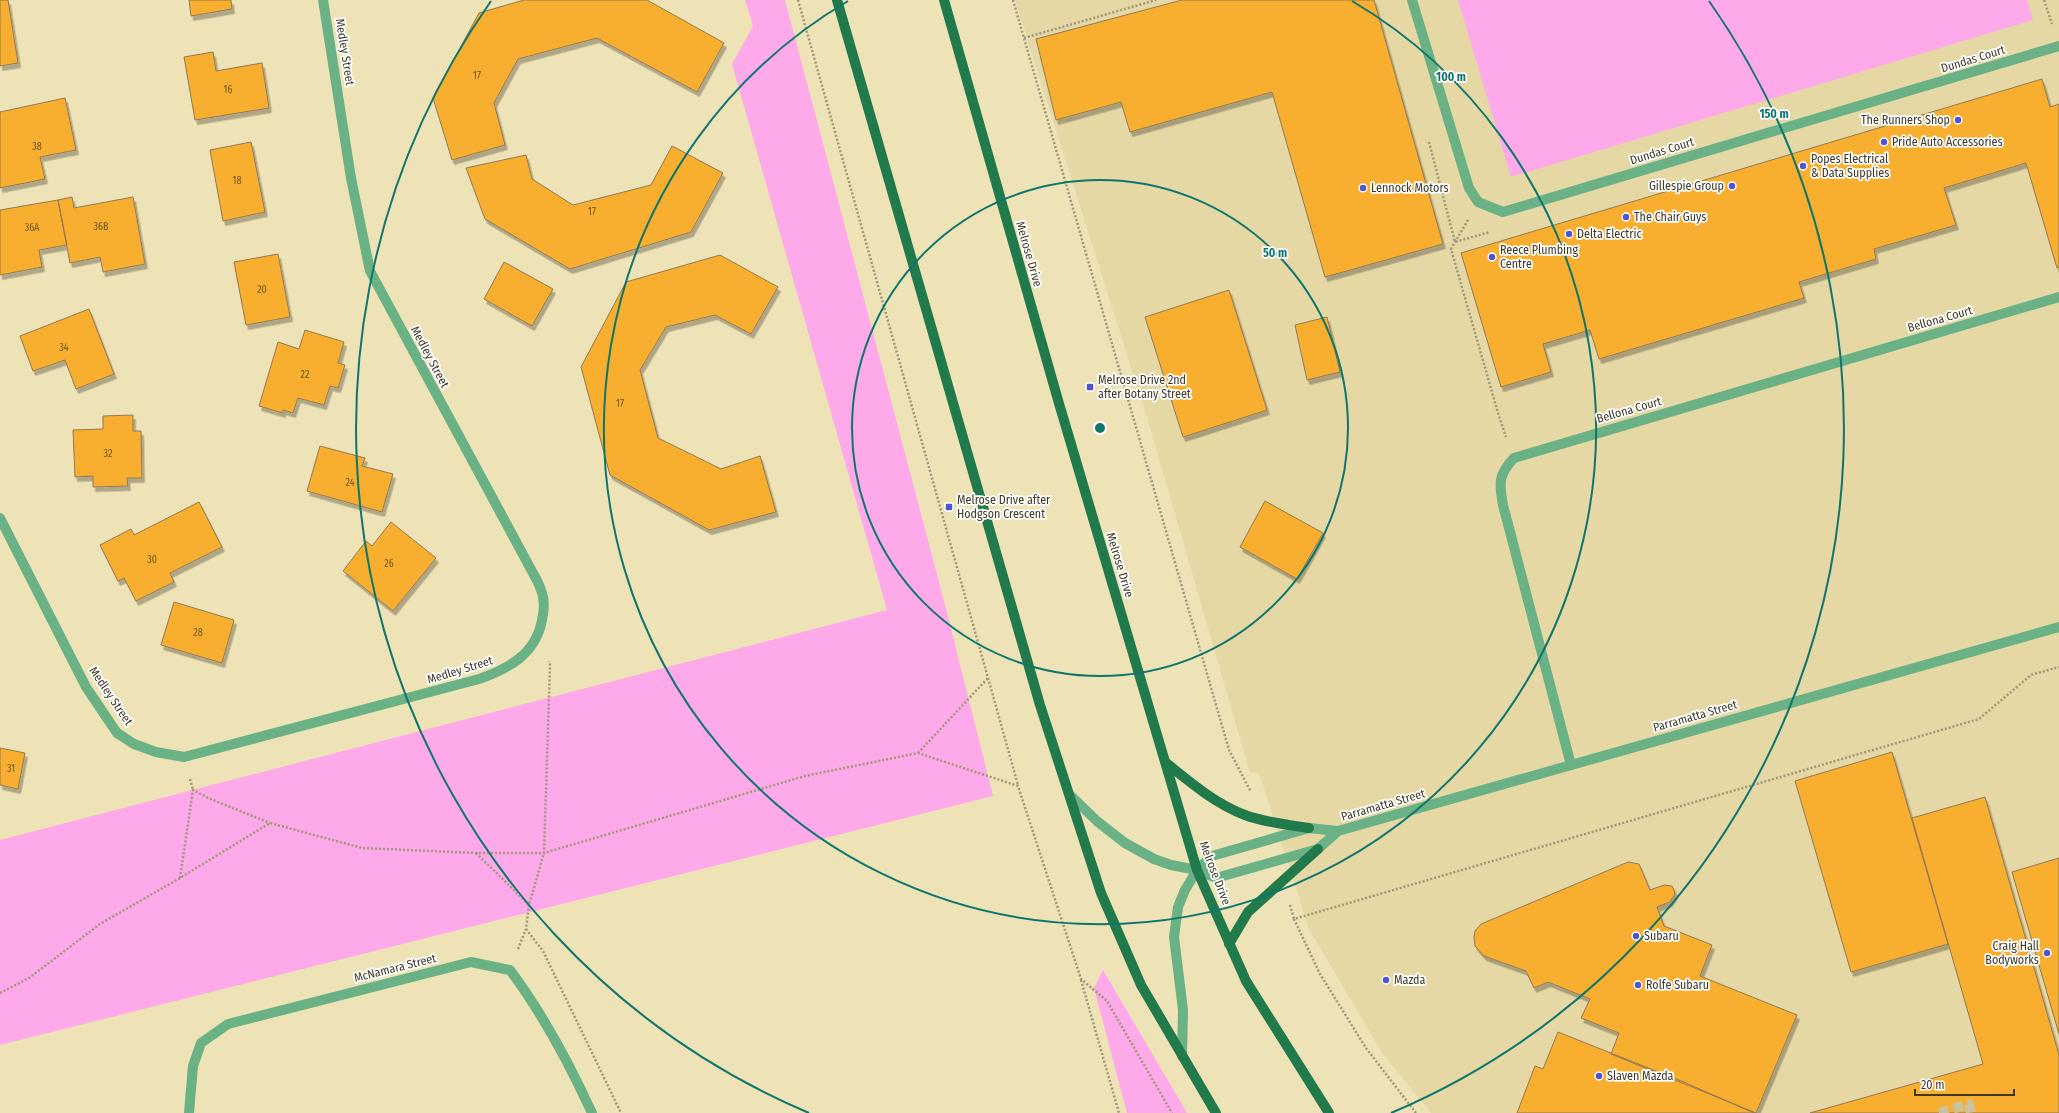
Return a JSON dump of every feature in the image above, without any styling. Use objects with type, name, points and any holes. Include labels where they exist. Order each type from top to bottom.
[{"type":"main road","points":[[837,0],[1038,697],[1101,893],[1141,986],[1216,1113]]},
{"type":"main road","name":"Melrose Drive","points":[[944,0],[1058,400],[1197,870],[1246,981],[1319,1100],[1329,1113]]},
{"type":"main road","points":[[1165,762],[1216,801],[1246,815],[1276,823],[1309,828]]},
{"type":"main road","points":[[1229,944],[1248,912],[1318,849]]},
{"type":"street","name":"Medley Street","points":[[0,518],[86,687],[108,720],[117,733],[134,744],[156,752],[184,757],[479,680],[499,672],[517,661],[530,649],[538,638],[544,608],[542,593],[527,562],[370,271],[351,178],[323,0]]},
{"type":"street","points":[[1412,0],[1469,188],[1478,202]]},
{"type":"street","name":"Dundas Court","points":[[1478,202],[1503,212],[2059,46]]},
{"type":"street","name":"Bellona Court","points":[[1514,458],[2059,297]]},
{"type":"street","points":[[1514,458],[1504,468],[1499,484],[1502,505],[1572,765]]},
{"type":"street","name":"Parramatta Street","points":[[1182,1056],[1183,1010],[1174,937],[1178,907],[1185,890],[1197,870],[1212,856],[1309,828],[1338,831],[2059,627]]},
{"type":"street","name":"Parramatta Street","points":[[1070,795],[1098,822],[1125,844],[1154,859],[1197,870],[1216,878],[1318,849],[1338,831]]},
{"type":"street","name":"McNamara Street","points":[[189,1113],[193,1066],[200,1043],[228,1024],[472,962],[510,970]]},
{"type":"street","points":[[510,970],[533,1001],[576,1078],[592,1113]]},
{"type":"path","points":[[798,0],[1018,786],[1081,979],[1119,1113]]},
{"type":"path","points":[[1013,0],[1229,750],[1265,819]]},
{"type":"path","points":[[1024,38],[1156,0]]},
{"type":"path","points":[[1478,202],[1451,249],[1498,413],[1514,458]]},
{"type":"path","points":[[510,970],[526,929],[529,905],[544,853],[550,665],[538,638]]},
{"type":"path","points":[[1294,919],[1980,719],[2031,675],[2059,667]]},
{"type":"path","points":[[918,753],[988,678]]},
{"type":"path","points":[[180,878],[193,790],[208,798],[270,823],[362,848],[476,853],[544,853],[805,776],[918,753],[1018,786]]},
{"type":"path","points":[[0,993],[29,978],[100,924],[180,878],[270,823]]},
{"type":"path","points":[[476,853],[529,905]]},
{"type":"path","points":[[1283,880],[1294,919],[1329,988],[1366,1048],[1416,1113]]},
{"type":"path","points":[[526,929],[543,951],[621,1113]]},
{"type":"path","points":[[1081,979],[1107,1001],[1172,1113]]},
{"type":"shaded area","points":[[745,0],[785,0],[943,597],[993,796],[0,1045],[0,840],[887,610],[732,64],[753,26]]},
{"type":"shaded area","points":[[1015,0],[2059,0],[2059,1113],[1431,1113],[1382,1053],[1309,929],[1259,773],[1250,773],[1151,431]]},
{"type":"shaded area","points":[[1458,0],[2027,0],[2033,20],[1511,177]]},
{"type":"shaded area","points":[[1103,970],[1187,1113],[1127,1113],[1094,988]]},
{"type":"building","points":[[0,0],[8,0],[18,63],[0,66]]},
{"type":"building","points":[[189,0],[231,0],[232,9],[191,16]]},
{"type":"building","points":[[524,0],[647,0],[724,43],[697,92],[597,38],[518,59],[494,103],[505,145],[452,160],[433,98],[479,13]]},
{"type":"building","name":"Lennock Motors","points":[[1182,0],[1374,0],[1443,244],[1325,277],[1272,92],[1130,132],[1121,102],[1056,120],[1036,39]]},
{"type":"building","points":[[213,52],[216,71],[262,63],[269,108],[195,120],[184,57]]},
{"type":"building","points":[[2042,79],[2050,107],[2059,104],[2059,267],[2057,268],[2026,163],[1944,188],[1956,225],[1874,249],[1876,259],[1799,282],[1804,298],[1599,359],[1590,330],[1543,344],[1551,372],[1501,387],[1461,253]]},
{"type":"building","points":[[65,98],[76,150],[40,157],[45,179],[0,188],[0,112]]},
{"type":"building","points":[[251,142],[265,212],[223,221],[210,150]]},
{"type":"building","points":[[672,146],[723,173],[691,232],[570,269],[485,219],[466,168],[526,155],[532,179],[573,205],[651,185]]},
{"type":"building","points":[[72,197],[74,208],[133,197],[145,264],[103,272],[100,257],[70,263],[58,200]]},
{"type":"building","points":[[58,200],[67,245],[39,250],[42,267],[0,275],[0,210]]},
{"type":"building","points":[[278,254],[290,317],[246,325],[234,262]]},
{"type":"building","points":[[720,255],[778,287],[751,334],[715,315],[666,327],[640,370],[658,438],[721,469],[760,456],[776,512],[709,530],[610,475],[581,367],[626,282]]},
{"type":"building","points":[[504,262],[553,289],[532,326],[484,299]]},
{"type":"building","points":[[1229,290],[1267,410],[1183,437],[1145,317]]},
{"type":"building","points":[[89,309],[114,374],[76,389],[65,360],[33,371],[20,336]]},
{"type":"building","points":[[1327,317],[1340,372],[1307,380],[1295,325]]},
{"type":"building","points":[[305,330],[344,342],[338,363],[345,365],[338,388],[330,386],[324,405],[298,398],[293,413],[283,410],[283,413],[259,406],[278,342],[299,349]]},
{"type":"building","points":[[133,415],[133,431],[141,431],[142,478],[127,478],[128,486],[93,487],[93,476],[75,477],[73,430],[103,429],[103,416]]},
{"type":"building","points":[[320,446],[365,458],[362,466],[393,474],[382,512],[307,491]]},
{"type":"building","points":[[1265,501],[1323,533],[1297,579],[1240,547]]},
{"type":"building","points":[[199,502],[222,547],[170,573],[174,582],[136,601],[124,578],[118,581],[100,545],[131,529],[134,535]]},
{"type":"building","points":[[391,522],[436,558],[393,611],[343,571],[366,541],[372,546]]},
{"type":"building","points":[[174,602],[234,620],[222,663],[161,645]]},
{"type":"building","points":[[0,748],[25,753],[18,789],[0,785]]},
{"type":"building","points":[[1892,752],[1948,944],[1851,972],[1795,781]]},
{"type":"building","points":[[1985,797],[2059,1055],[2059,1113],[1810,1113],[1983,1064],[1912,818]]},
{"type":"building","name":"Craig Hall Bodyworks","points":[[2059,858],[2059,1034],[2012,872]]},
{"type":"building","name":"Rolfe Subaru","points":[[1628,862],[1639,864],[1650,890],[1664,885],[1672,886],[1675,894],[1670,902],[1657,907],[1664,926],[1712,945],[1700,976],[1797,1015],[1756,1113],[1611,1054],[1619,1033],[1581,1018],[1590,999],[1548,982],[1534,988],[1526,971],[1484,956],[1475,946],[1475,931],[1481,924]]},
{"type":"building","name":"Slaven Mazda","points":[[1558,1032],[1686,1083],[1754,1113],[1517,1113],[1535,1066],[1543,1069]]},
{"type":"tunnel","points":[[1939,1113],[1969,1104],[1971,1113]]},
{"type":"place","name":"The Runners Shop","points":[[1958,120]]},
{"type":"place","name":"Pride Auto Accessories","points":[[1884,142]]},
{"type":"place","name":"Popes Electrical & Data Supplies","points":[[1803,166]]},
{"type":"place","name":"Gillespie Group","points":[[1732,186]]},
{"type":"place","name":"Lennock Motors","points":[[1363,188]]},
{"type":"place","name":"The Chair Guys","points":[[1626,217]]},
{"type":"place","name":"Delta Electric","points":[[1569,234]]},
{"type":"place","name":"Reece Plumbing Centre","points":[[1492,257]]},
{"type":"place","name":"Melrose Drive 2nd after Botany Street","points":[[1090,387]]},
{"type":"place","name":"Melrose Drive after Hodgson Crescent","points":[[949,507]]},
{"type":"place","name":"Subaru","points":[[1636,936]]},
{"type":"place","name":"Craig Hall Bodyworks","points":[[2047,953]]},
{"type":"place","name":"Mazda","points":[[1386,980]]},
{"type":"place","name":"Rolfe Subaru","points":[[1638,985]]},
{"type":"place","name":"Slaven Mazda","points":[[1599,1076]]}]
